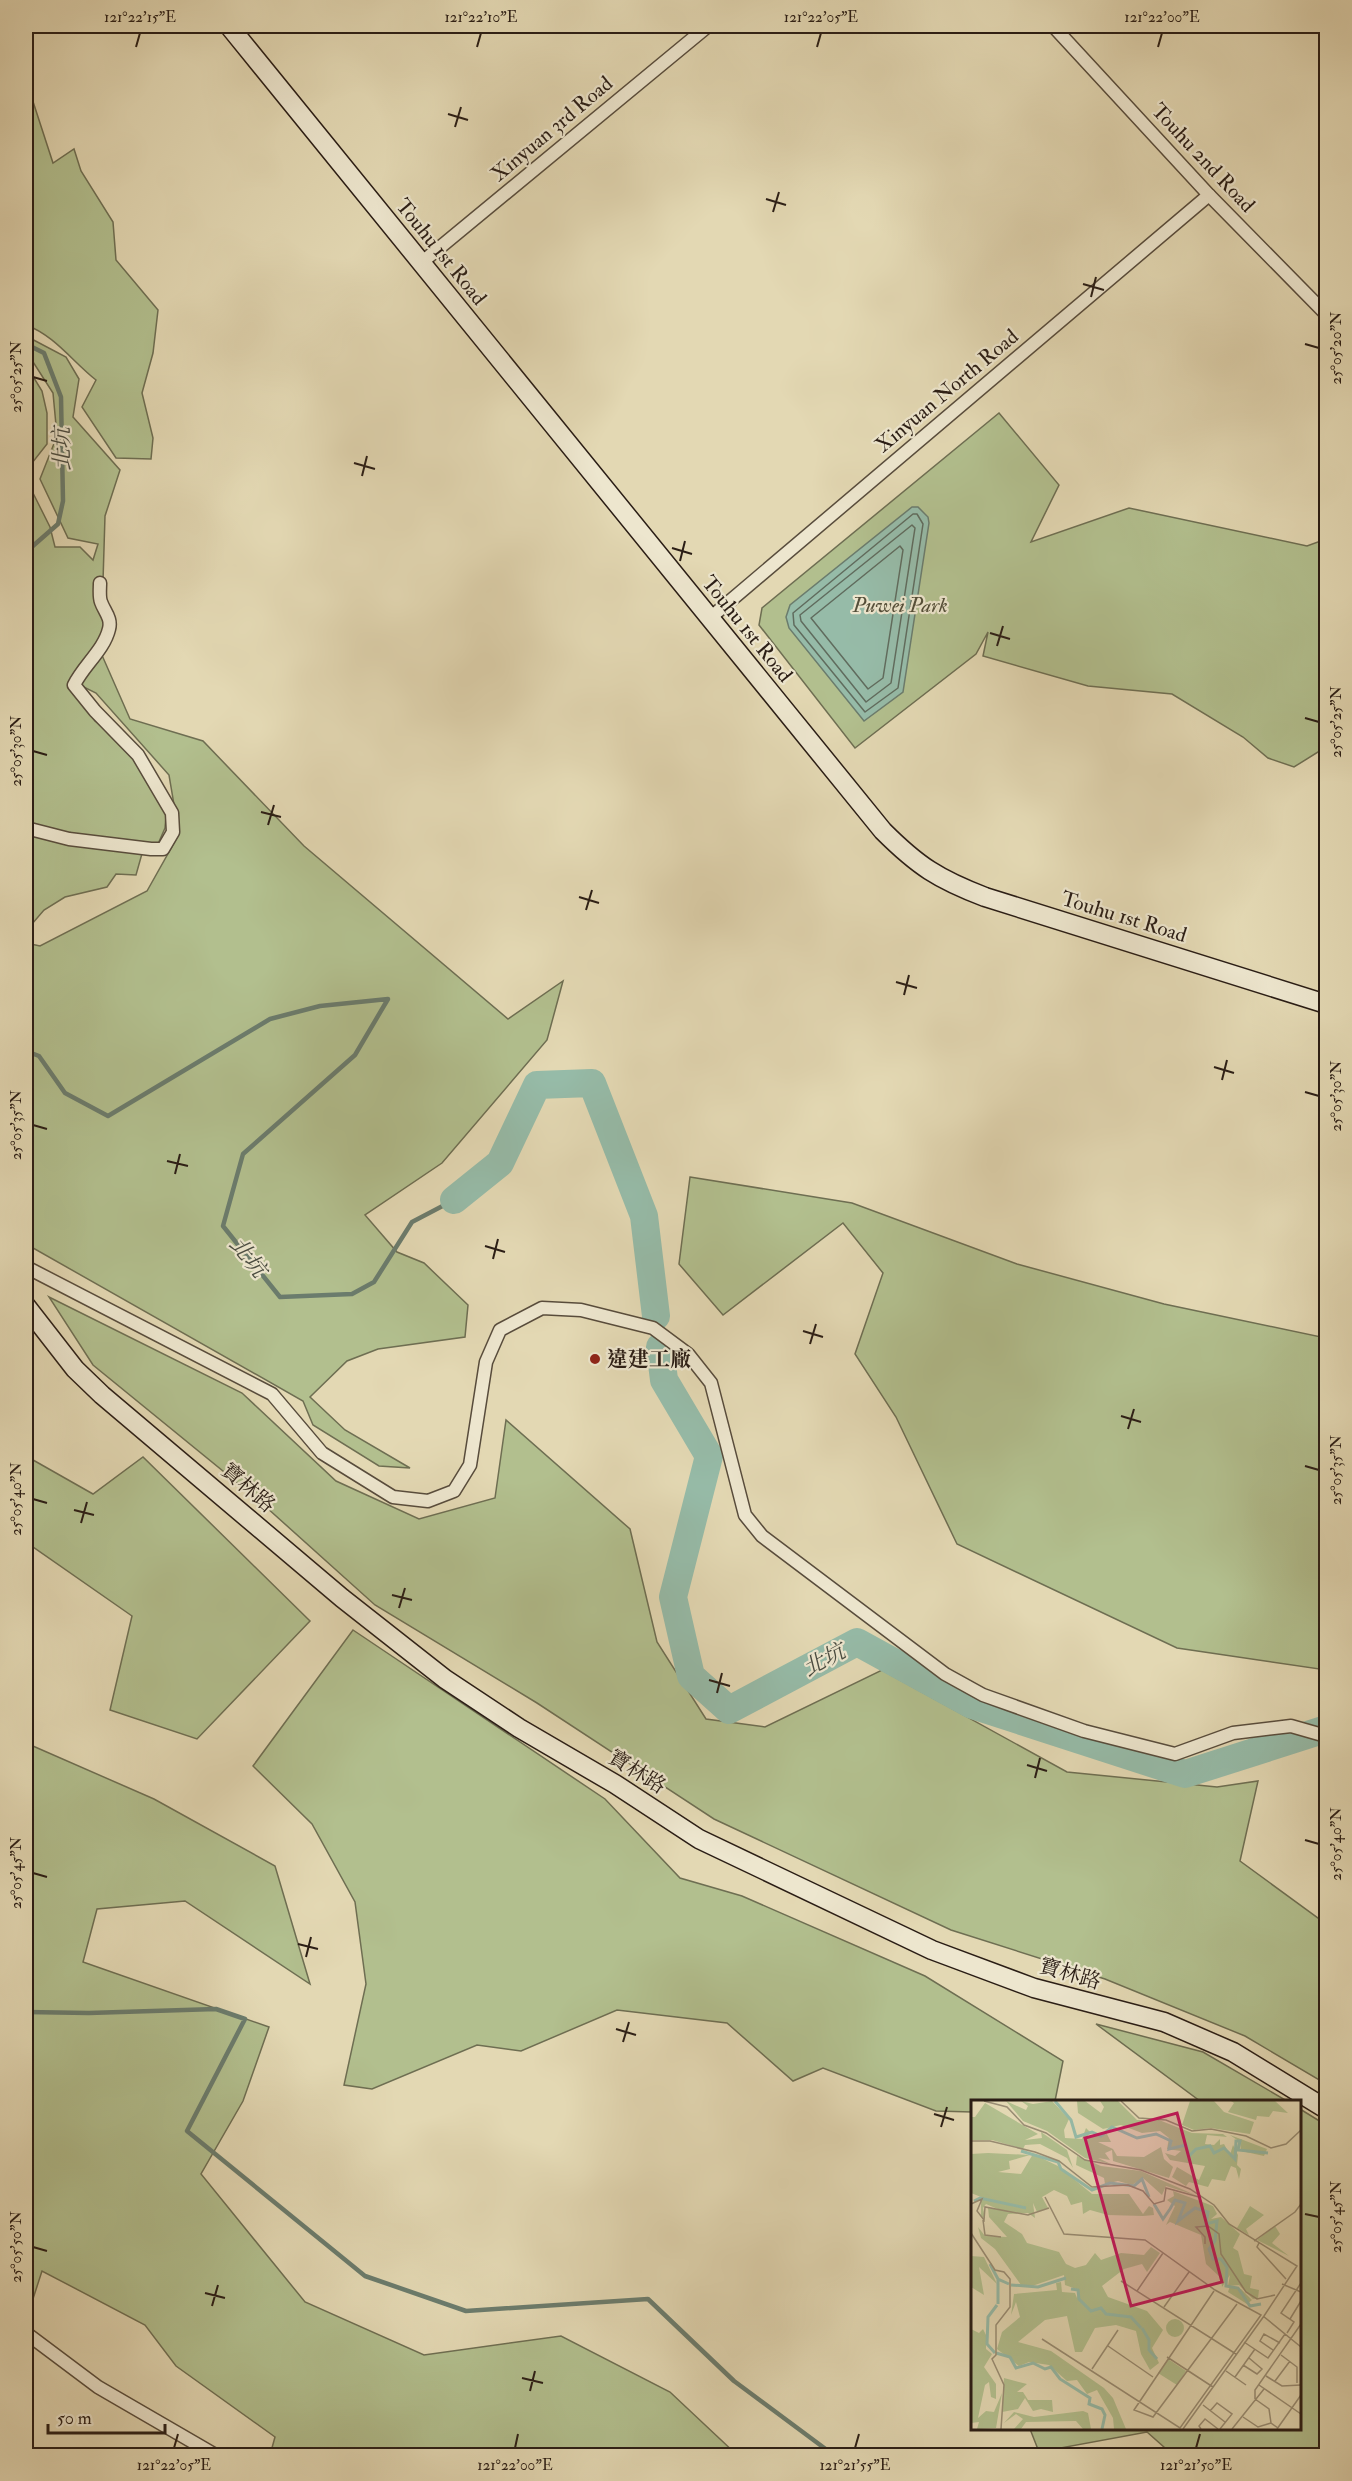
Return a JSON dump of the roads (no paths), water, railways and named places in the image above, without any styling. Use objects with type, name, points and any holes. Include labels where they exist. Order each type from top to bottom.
[{"type":"main road","name":"Touhu 1st Road","points":[[229,26],[883,831],[912,860],[948,883],[985,897],[1326,1004]]},
{"type":"main road","name":"寶林路","points":[[26,1306],[75,1369],[102,1395],[342,1598],[445,1679],[519,1728],[615,1784],[699,1839],[932,1950],[1034,1988],[1164,2022],[1233,2052],[1326,2109]]},
{"type":"street","name":"Xinyuan 3rd Road","points":[[421,263],[708,26]]},
{"type":"street","name":"Touhu 2nd Road","points":[[1053,26],[1209,195],[1326,314]]},
{"type":"street","name":"Xinyuan North Road","points":[[710,618],[1209,195]]},
{"type":"street","points":[[26,828],[69,839],[151,849],[163,849],[173,832],[172,813],[138,755],[95,711],[74,685],[78,676],[93,658],[109,628],[108,615],[100,601],[100,583]]},
{"type":"street","points":[[26,1267],[272,1394],[322,1453],[393,1497],[429,1501],[454,1491],[470,1465],[486,1362],[500,1330],[543,1308],[581,1310],[653,1328],[688,1354],[711,1383],[745,1515],[762,1536],[945,1674],[982,1695],[1084,1731],[1175,1754],[1233,1733],[1291,1726],[1326,1736]]},
{"type":"street","points":[[26,2332],[98,2387],[217,2456]]},
{"type":"water","points":[[912,507],[918,507],[928,517],[929,523],[903,692],[864,721],[789,628],[786,617],[790,605]]},
{"type":"waterway","name":"北坑","points":[[26,344],[44,353],[61,397],[63,501],[58,524],[26,552]]},
{"type":"waterway","name":"北坑","points":[[26,1051],[39,1056],[65,1093],[108,1116],[270,1019],[320,1006],[388,999],[355,1055],[243,1154],[223,1226],[280,1297],[352,1294],[374,1282],[412,1222],[454,1200]]},
{"type":"waterway","name":"北坑","points":[[454,1200],[500,1163],[537,1085],[592,1083],[644,1216],[656,1316]]},
{"type":"waterway","name":"北坑","points":[[660,1347],[664,1380],[709,1456],[673,1597],[691,1676],[729,1710],[857,1642],[972,1705],[1185,1774],[1326,1729]]},
{"type":"waterway","points":[[26,2012],[89,2013],[216,2009],[245,2019],[187,2131],[365,2276],[466,2311],[648,2299],[734,2381],[835,2456]]},
{"type":"place","name":"違建工廠","points":[[595,1359]]},
{"type":"park label","name":"Puwei Park","points":[[900,605]]}]
